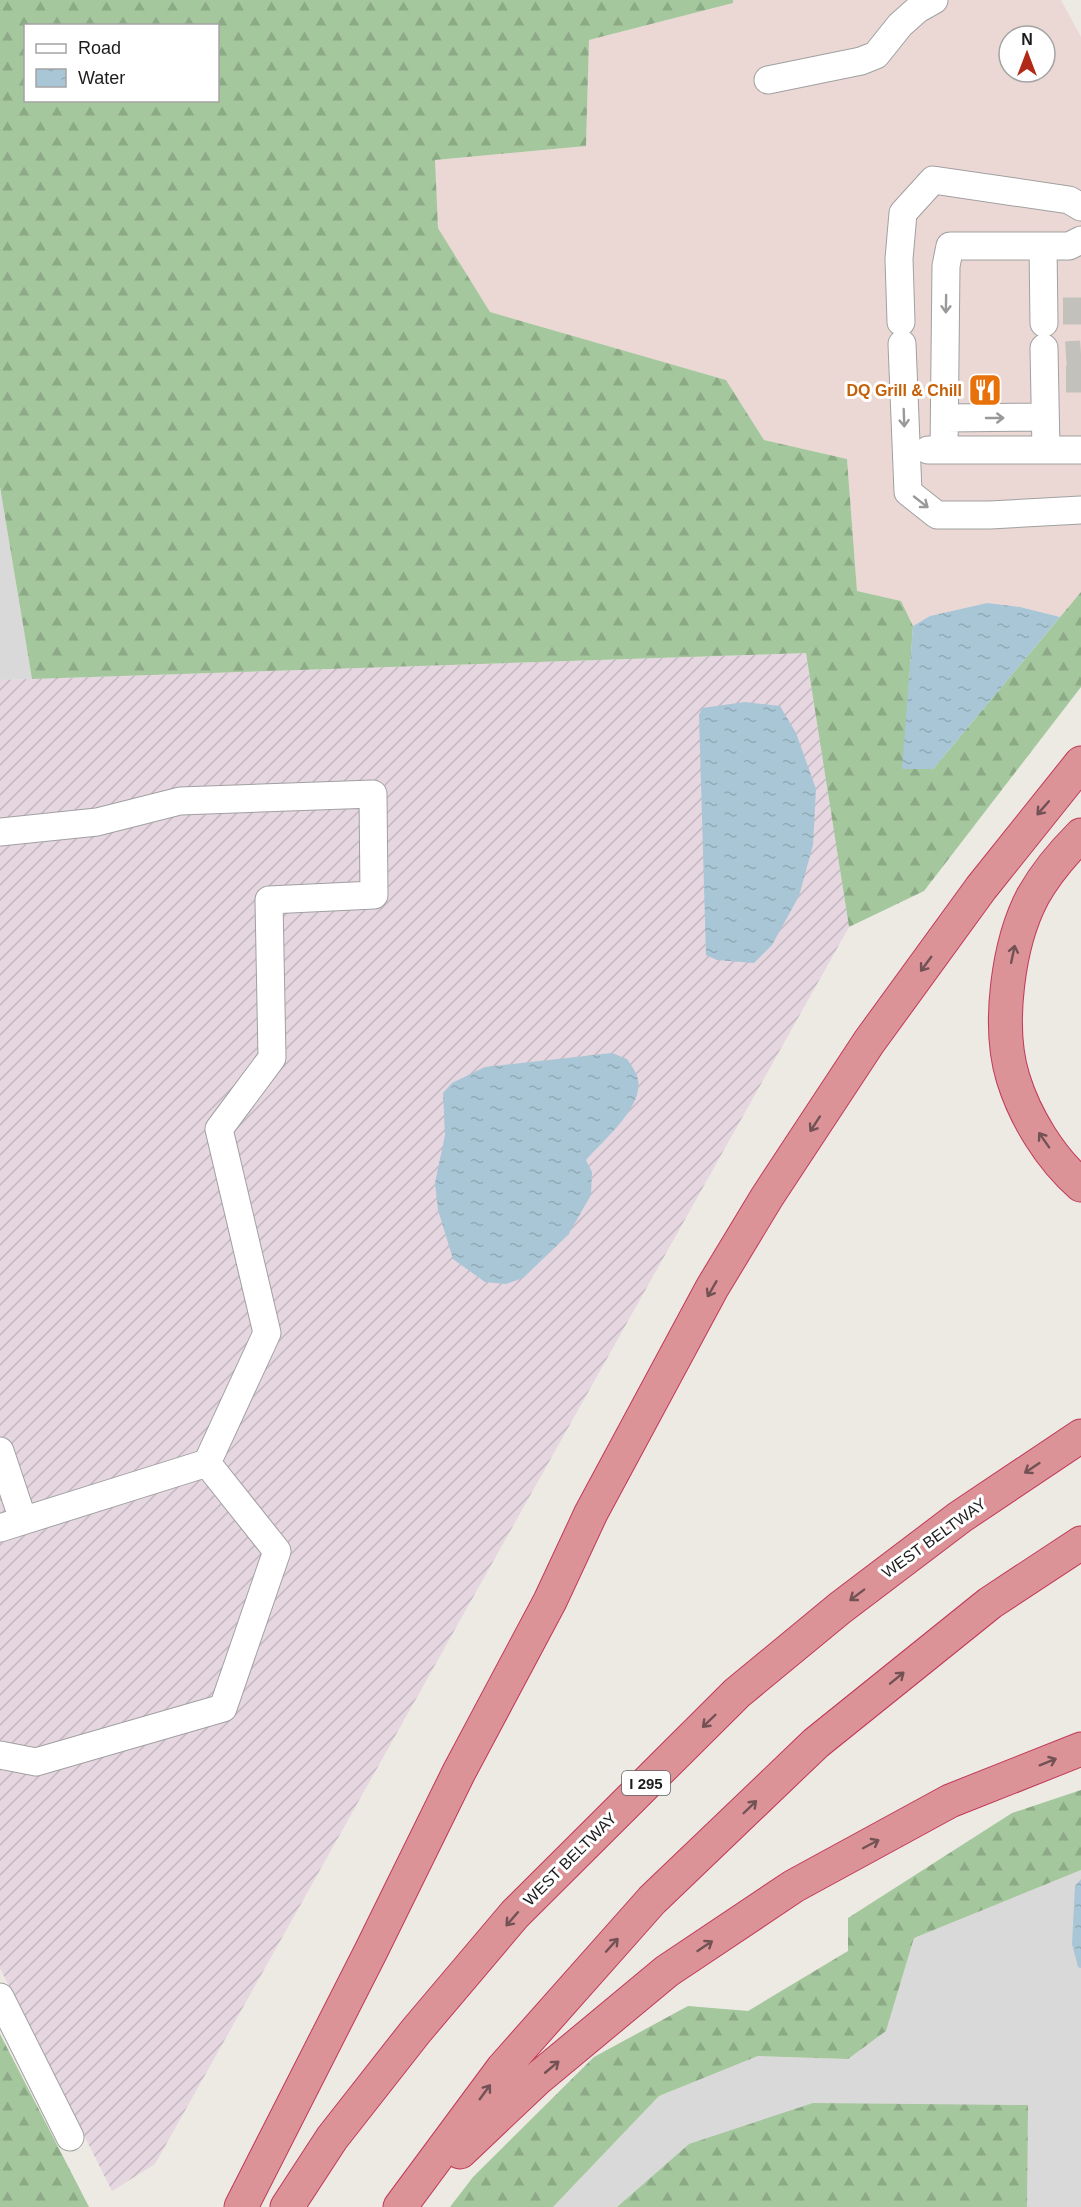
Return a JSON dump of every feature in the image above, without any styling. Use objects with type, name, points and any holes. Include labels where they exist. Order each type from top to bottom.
[{"type":"highway","points":[[241,2207],[459,1772],[550,1601],[591,1513],[712,1288],[767,1197],[869,1042],[1041,810],[1077,772]]},
{"type":"highway","points":[[1081,835],[1060,856],[1033,896],[1013,948],[1006,993],[1008,1054],[1013,1078],[1034,1126],[1066,1172],[1081,1185]]},
{"type":"highway","name":"WEST BELTWAY","points":[[287,2207],[332,2138],[416,2031],[515,1914],[737,1693],[840,1608],[960,1516],[1081,1436]]},
{"type":"highway","points":[[401,2207],[503,2068],[652,1900],[816,1743],[990,1603],[1081,1543]]},
{"type":"highway","points":[[401,2207],[537,2079],[667,1971],[794,1886],[950,1801],[1081,1749]]},
{"type":"street","points":[[768,80],[861,61],[876,55],[900,25],[918,9],[934,0]]},
{"type":"street","points":[[1081,207],[1069,200],[933,180],[903,213],[899,259],[908,492],[937,515],[990,515],[1081,510]]},
{"type":"street","points":[[944,450],[946,266],[950,246],[1069,246],[1081,240]]},
{"type":"street","points":[[1043,246],[1052,345],[1045,417],[1046,450]]},
{"type":"street","points":[[945,418],[1045,417]]},
{"type":"street","points":[[905,450],[1081,450]]},
{"type":"street","points":[[0,832],[97,822],[180,801],[373,794],[374,895],[269,900],[272,1058],[219,1129],[267,1333],[207,1463],[11,1524],[0,1451]]},
{"type":"street","points":[[0,1755],[36,1762],[223,1708],[277,1551],[207,1463]]},
{"type":"street","points":[[0,1998],[70,2137]]},
{"type":"shaded area","points":[[733,0],[1061,0],[1081,37],[1081,592],[1060,617],[1020,607],[987,603],[930,616],[913,626],[901,601],[857,591],[847,459],[764,440],[726,380],[490,312],[438,228],[434,160],[586,146],[589,40],[733,3]]},
{"type":"shaded area","points":[[0,487],[32,679],[0,680]]},
{"type":"shaded area","points":[[806,653],[849,927],[155,2164],[112,2191],[0,1968],[0,680]]},
{"type":"shaded area","points":[[1081,1870],[1081,2207],[1027,2207],[1027,2105],[689,2144],[617,2207],[553,2207],[659,2096],[758,2056],[848,2059],[886,2031],[914,1938]]},
{"type":"green space","points":[[0,0],[733,0],[733,3],[589,40],[586,146],[435,160],[438,228],[490,312],[726,380],[764,440],[847,459],[857,591],[901,601],[913,626],[903,769],[933,769],[1081,592],[1081,687],[924,891],[849,927],[806,653],[32,679],[0,487]]},
{"type":"green space","points":[[1081,1790],[1081,1870],[914,1938],[886,2031],[848,2059],[758,2056],[659,2096],[553,2207],[450,2207],[473,2177],[594,2057],[688,2006],[748,2011],[848,1951],[848,1918],[1012,1813]]},
{"type":"green space","points":[[0,2034],[89,2207],[0,2207]]},
{"type":"green space","points":[[813,2103],[1028,2105],[1027,2207],[617,2207],[689,2144]]},
{"type":"water","points":[[987,603],[1020,607],[1060,617],[933,769],[902,769],[913,626],[930,616]]},
{"type":"water","points":[[745,702],[780,706],[796,733],[816,789],[813,845],[799,896],[772,945],[754,963],[717,960],[706,955],[699,715],[702,708]]},
{"type":"water","points":[[612,1053],[627,1059],[634,1069],[638,1080],[638,1091],[634,1102],[620,1123],[586,1160],[592,1172],[591,1195],[568,1235],[523,1278],[506,1284],[485,1282],[453,1259],[438,1210],[435,1183],[445,1135],[443,1093],[452,1083],[485,1067]]},
{"type":"water","points":[[1081,1879],[1081,1968],[1078,1967],[1072,1944],[1075,1886]]},
{"type":"tunnel","points":[[1063,311],[1081,311]]},
{"type":"tunnel","points":[[1066,355],[1081,354]]},
{"type":"tunnel","points":[[1066,379],[1081,379]]},
{"type":"place","name":"DQ Grill & Chill","points":[[985,390]]}]
